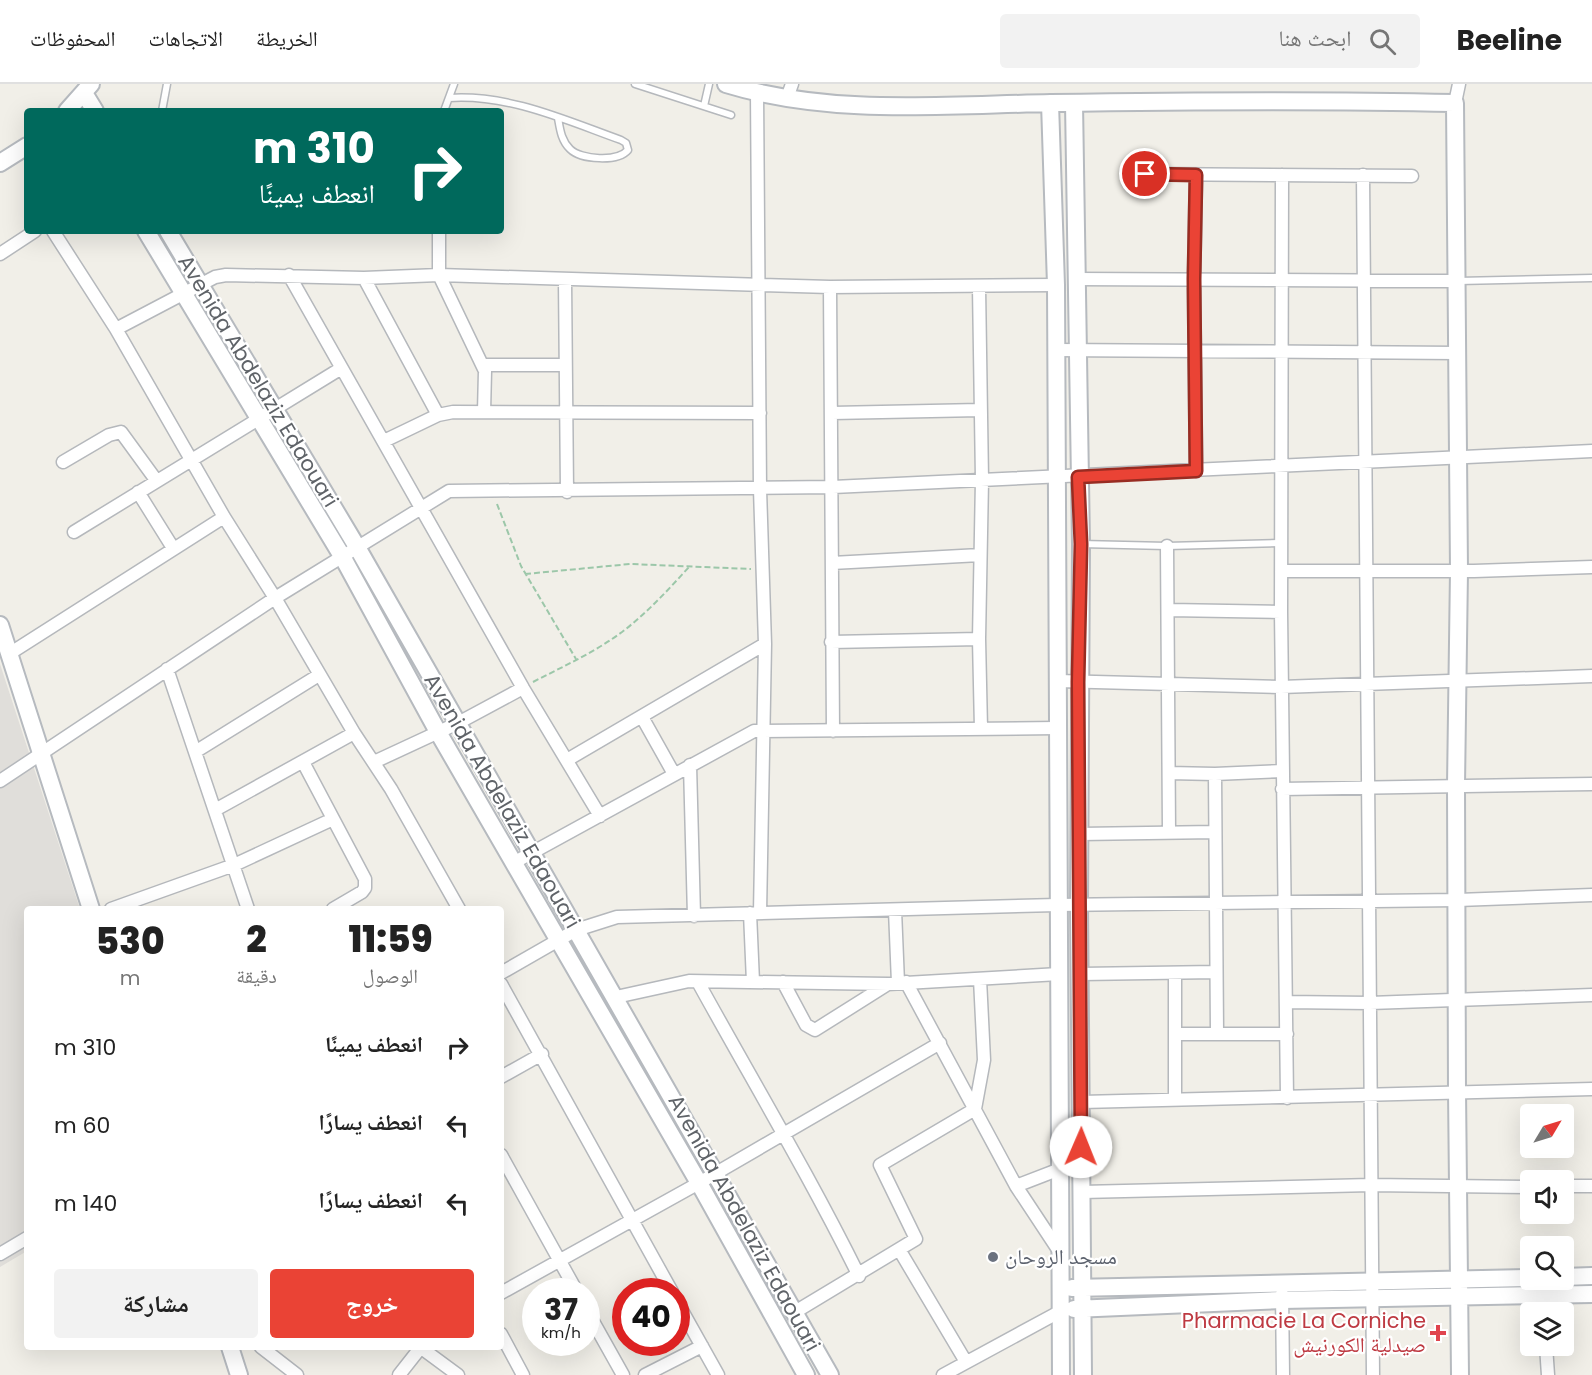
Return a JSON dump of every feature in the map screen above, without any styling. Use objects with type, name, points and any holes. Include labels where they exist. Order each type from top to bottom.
[{"type":"street","points":[[726,84],[757,92],[789,91],[862,105],[1455,103]]},
{"type":"street","points":[[1458,85],[1455,103],[1460,571],[1456,785],[1458,900],[1456,1091],[1460,1375]]},
{"type":"street","points":[[72,108],[88,89]]},
{"type":"street","points":[[88,89],[94,108]]},
{"type":"street","points":[[753,982],[765,730],[760,489],[757,92]]},
{"type":"street","points":[[1050,103],[1056,285],[1057,904],[1062,1255],[1061,1375]]},
{"type":"street","points":[[1074,103],[1078,477],[1081,544],[1078,682],[1083,1375]]},
{"type":"street","points":[[0,163],[24,148]]},
{"type":"street","points":[[1145,174],[1412,176]]},
{"type":"street","points":[[1196,175],[1194,279],[1196,471]]},
{"type":"street","points":[[1363,175],[1373,1375]]},
{"type":"street","points":[[1282,176],[1280,543],[1287,1098]]},
{"type":"street","points":[[0,254],[31,234]]},
{"type":"street","points":[[55,234],[116,329],[224,517],[275,598],[354,733],[374,762],[457,906]]},
{"type":"street","name":"Avenida Abdelaziz Edaouari","points":[[148,234],[342,556],[438,732],[699,1183],[806,1375]]},
{"type":"street","name":"Avenida Abdelaziz Edaouari","points":[[170,234],[357,547],[830,1375]]},
{"type":"street","points":[[439,234],[439,275],[483,365],[484,412]]},
{"type":"street","points":[[116,329],[219,275],[364,278],[439,275],[830,287],[1056,285]]},
{"type":"street","points":[[289,275],[340,369],[384,441],[523,688],[600,816]]},
{"type":"street","points":[[364,278],[438,415]]},
{"type":"street","points":[[1076,279],[1456,281]]},
{"type":"street","points":[[565,280],[567,492]]},
{"type":"street","points":[[830,287],[833,731]]},
{"type":"street","points":[[979,287],[982,480],[979,639],[981,729]]},
{"type":"street","points":[[1056,350],[1457,353]]},
{"type":"street","points":[[483,365],[565,365]]},
{"type":"street","points":[[74,532],[340,369]]},
{"type":"street","points":[[832,413],[980,411]]},
{"type":"street","points":[[384,441],[438,415],[453,412],[760,413]]},
{"type":"street","points":[[63,462],[109,435],[121,432],[156,480]]},
{"type":"street","points":[[0,781],[275,598],[449,491],[567,492],[833,488],[1281,468],[1592,451]]},
{"type":"street","points":[[138,492],[173,548]]},
{"type":"street","points":[[9,654],[224,517]]},
{"type":"street","points":[[1167,546],[1170,686],[1169,831]]},
{"type":"street","points":[[832,563],[980,555]]},
{"type":"street","points":[[1281,571],[1460,571],[1592,567]]},
{"type":"street","points":[[1169,610],[1281,612]]},
{"type":"street","points":[[0,625],[90,906]]},
{"type":"street","points":[[831,642],[979,639]]},
{"type":"street","points":[[567,759],[765,644]]},
{"type":"street","points":[[167,669],[247,906]]},
{"type":"street","points":[[195,752],[319,675]]},
{"type":"street","points":[[1058,681],[1170,686],[1281,687],[1592,676]]},
{"type":"street","points":[[374,762],[458,723],[523,688]]},
{"type":"street","points":[[642,717],[674,774]]},
{"type":"street","points":[[515,862],[748,733],[765,730],[1057,728]]},
{"type":"street","points":[[215,810],[354,733]]},
{"type":"street","points":[[303,762],[366,885],[362,892],[338,906]]},
{"type":"street","points":[[690,765],[694,916]]},
{"type":"street","points":[[1169,773],[1215,774],[1283,771]]},
{"type":"street","points":[[1215,774],[1216,1032]]},
{"type":"street","points":[[1282,789],[1592,784]]},
{"type":"street","points":[[119,906],[234,865],[333,819]]},
{"type":"street","points":[[1080,834],[1215,832]]},
{"type":"street","points":[[504,971],[576,930],[617,917],[1057,904],[1079,906],[1216,902],[1458,900],[1592,895]]},
{"type":"street","points":[[895,910],[897,983],[940,1043],[1016,1186],[1062,1255]]},
{"type":"street","points":[[1081,974],[1216,972]]},
{"type":"street","points":[[616,997],[679,981],[897,983],[1059,974]]},
{"type":"street","points":[[1175,974],[1175,1100]]},
{"type":"street","points":[[795,1312],[914,1241],[916,1235],[880,1165],[975,1110],[984,1060],[980,979]]},
{"type":"street","points":[[698,982],[782,1135],[825,1206],[859,1275]]},
{"type":"street","points":[[783,982],[806,1025],[815,1030],[897,983]]},
{"type":"street","points":[[504,989],[664,1278]]},
{"type":"street","points":[[1286,1002],[1370,1003],[1458,998],[1592,995]]},
{"type":"street","points":[[1175,1034],[1216,1032],[1287,1034]]},
{"type":"street","points":[[504,1291],[699,1183],[940,1043]]},
{"type":"street","points":[[504,1075],[542,1054]]},
{"type":"street","points":[[1082,1102],[1592,1089]]},
{"type":"street","points":[[504,1160],[569,1278]]},
{"type":"street","points":[[1016,1186],[1060,1169],[1081,1169]]},
{"type":"street","points":[[1082,1192],[1371,1185],[1520,1187]]},
{"type":"street","points":[[1574,1186],[1592,1186]]},
{"type":"street","points":[[0,1254],[24,1240]]},
{"type":"street","points":[[900,1251],[966,1362]]},
{"type":"street","points":[[1574,1277],[1592,1276]]},
{"type":"street","points":[[943,1375],[1061,1311],[1372,1282],[1520,1278]]},
{"type":"street","points":[[1061,1288],[1282,1292],[1372,1300],[1459,1299],[1520,1303]]},
{"type":"street","points":[[1282,1292],[1283,1375]]},
{"type":"street","points":[[1554,1302],[1592,1294]]},
{"type":"street","points":[[690,1325],[718,1375]]},
{"type":"street","points":[[600,1334],[623,1375]]},
{"type":"street","points":[[504,1340],[523,1375]]},
{"type":"street","points":[[645,1375],[702,1346]]},
{"type":"street","points":[[231,1350],[239,1375]]},
{"type":"street","points":[[265,1350],[297,1375]]},
{"type":"street","points":[[399,1375],[418,1350]]},
{"type":"street","points":[[424,1350],[458,1375]]},
{"type":"street","points":[[1547,1356],[1548,1375]]},
{"type":"lane","points":[[163,108],[167,84]]},
{"type":"lane","points":[[445,108],[454,84]]},
{"type":"lane","points":[[635,84],[731,115]]},
{"type":"lane","points":[[704,106],[709,84]]},
{"type":"lane","points":[[449,98],[476,96],[499,99],[558,118],[621,140],[626,143],[628,150],[622,155],[607,158],[578,155],[570,149],[562,137],[558,118]]},
{"type":"lane","points":[[1456,281],[1592,278]]},
{"type":"lane","points":[[1081,544],[1167,546],[1280,543]]},
{"type":"path","points":[[492,490],[506,533],[525,574],[577,660]]},
{"type":"path","points":[[525,574],[630,564],[763,570]]},
{"type":"path","points":[[523,688],[577,660],[638,619],[689,567]]},
{"type":"shaded area","points":[[0,664],[79,906],[24,906],[24,1253],[0,1267]]},
{"type":"place","name":"مسجد الروحان","points":[[993,1257]]},
{"type":"place","name":"Pharmacie La Corniche صيدلية الكورنيش","points":[[1438,1333]]},
{"type":"route","points":[[1081,1147],[1078,682],[1081,544],[1078,477],[1196,471],[1194,279],[1196,175],[1145,174]]}]
